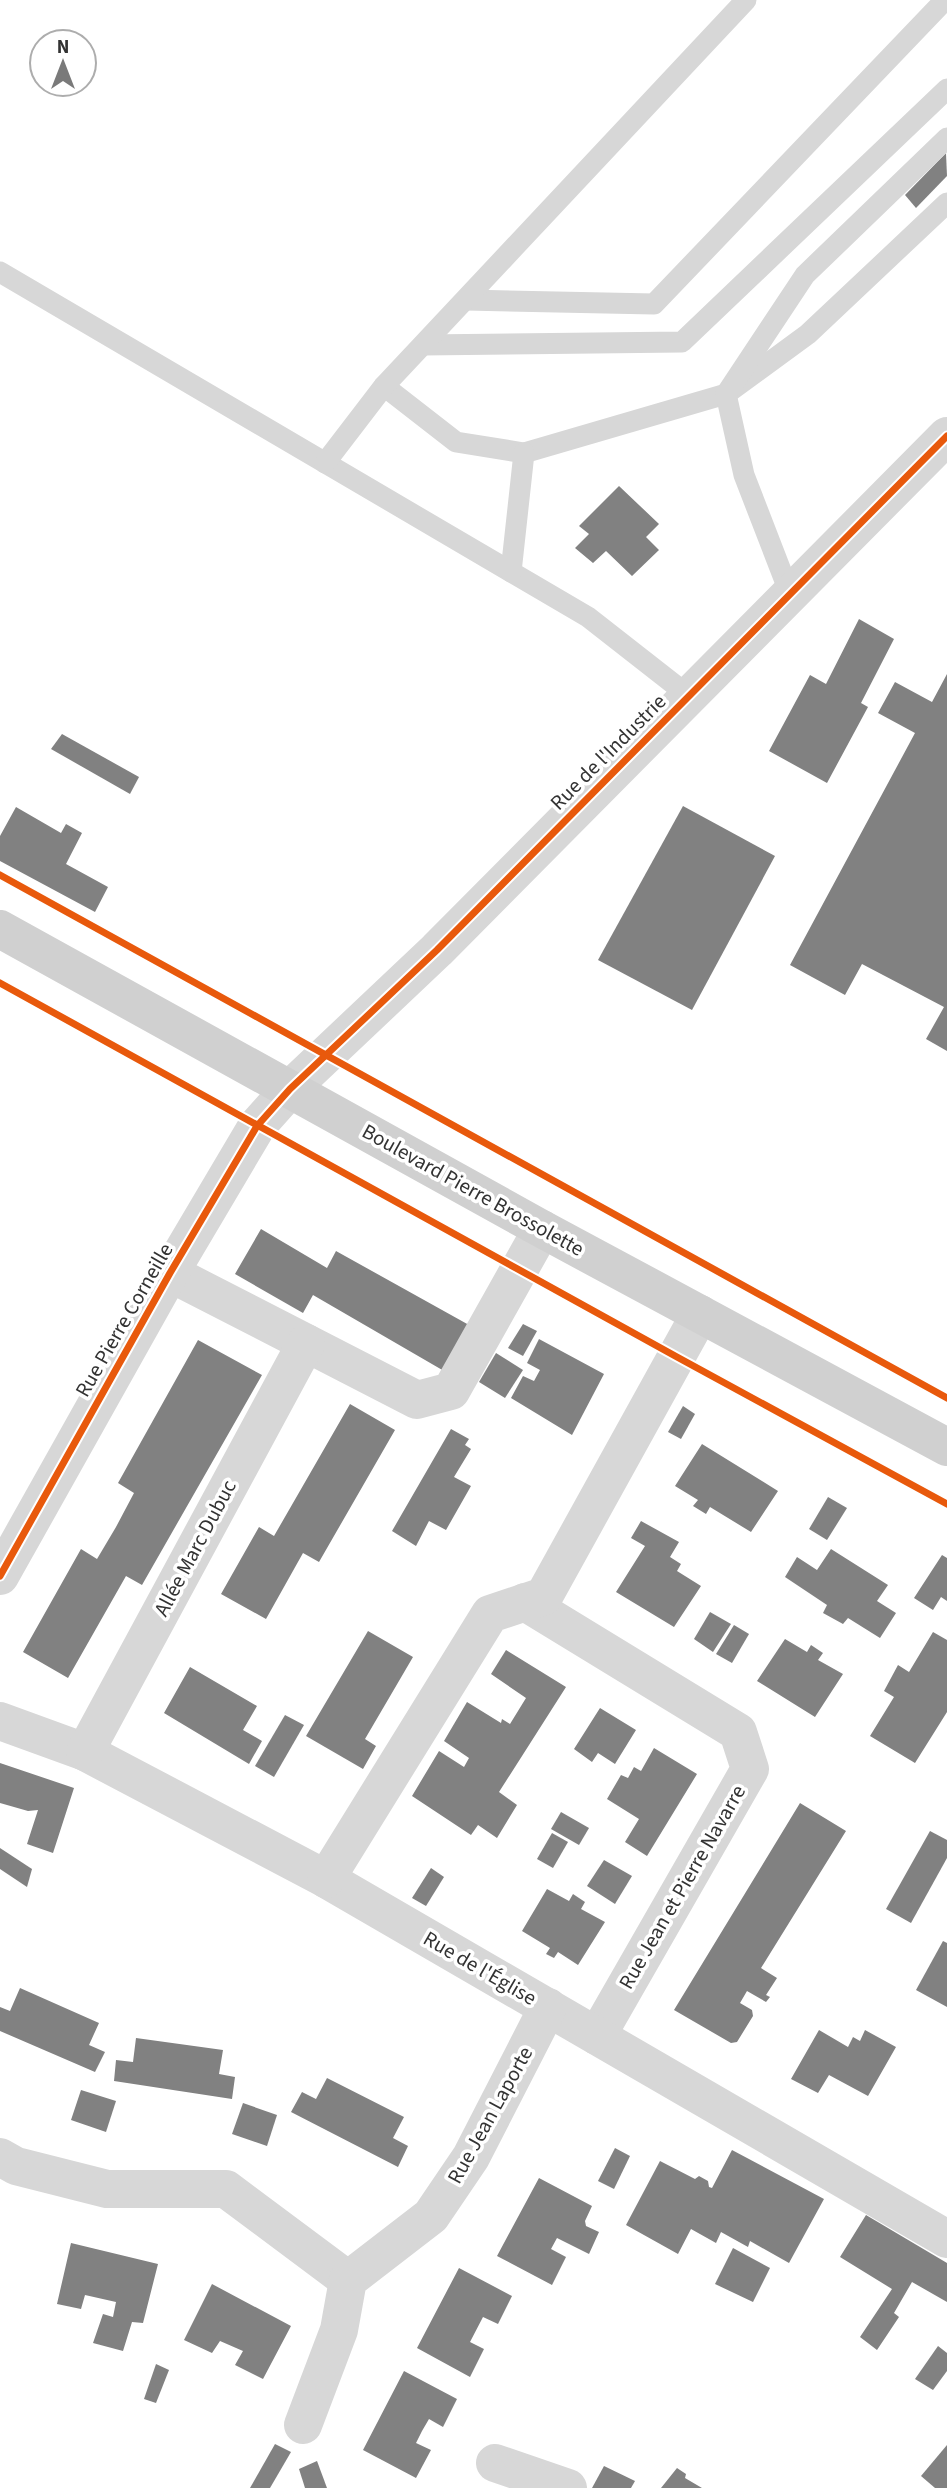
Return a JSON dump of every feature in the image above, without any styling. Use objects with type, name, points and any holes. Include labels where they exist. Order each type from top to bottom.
[{"type":"main road","name":"Boulevard Pierre Brossolette","points":[[0,929],[541,1229],[947,1447]]},
{"type":"street","name":"Rue de l'Industrie","points":[[290,1089],[438,950],[947,436]]},
{"type":"street","name":"Rue Pierre Corneille","points":[[0,1576],[170,1273],[257,1126],[290,1089]]},
{"type":"street","points":[[170,1273],[417,1400],[451,1391],[541,1229]]},
{"type":"street","points":[[326,1879],[490,1614],[544,1596],[700,1314]]},
{"type":"street","name":"Allée Marc Dubuc","points":[[85,1752],[306,1343]]},
{"type":"street","name":"Rue Jean et Pierre Navarre","points":[[525,1602],[738,1732],[750,1769],[597,2036]]},
{"type":"street","name":"Rue de l'Église","points":[[0,1721],[85,1752],[326,1879],[947,2239]]},
{"type":"street","name":"Rue Jean Laporte","points":[[348,2280],[431,2216],[471,2157],[548,2007]]},
{"type":"street","points":[[0,2157],[16,2166],[107,2189],[226,2189],[348,2280],[339,2330],[303,2425]]},
{"type":"street","points":[[495,2463],[568,2488]]},
{"type":"lane","points":[[324,463],[384,386],[746,0]]},
{"type":"lane","points":[[466,300],[654,304],[945,0]]},
{"type":"lane","points":[[423,345],[682,342],[947,89]]},
{"type":"lane","points":[[790,594],[744,475],[726,394],[805,275],[947,138]]},
{"type":"lane","points":[[384,386],[456,442],[524,453],[726,394],[808,334],[947,203]]},
{"type":"lane","points":[[0,272],[588,617],[689,696]]},
{"type":"lane","points":[[510,572],[524,453]]},
{"type":"building","points":[[946,153],[947,176],[916,208],[905,195]]},
{"type":"building","points":[[619,486],[659,524],[646,537],[659,550],[632,576],[606,551],[593,563],[575,548],[589,534],[579,526]]},
{"type":"building","points":[[859,619],[894,639],[861,703],[868,707],[827,783],[769,751],[810,675],[826,684]]},
{"type":"building","points":[[947,674],[947,1051],[926,1039],[944,1007],[862,964],[845,995],[790,965],[915,733],[878,713],[895,682],[932,702]]},
{"type":"building","points":[[62,734],[139,777],[130,794],[51,749]]},
{"type":"building","points":[[683,806],[775,856],[692,1010],[598,960]]},
{"type":"building","points":[[16,807],[61,833],[66,824],[82,833],[66,864],[108,887],[95,912],[0,861],[0,836]]},
{"type":"building","points":[[261,1229],[327,1268],[336,1251],[469,1325],[444,1371],[313,1295],[303,1313],[235,1274]]},
{"type":"building","points":[[523,1324],[537,1331],[523,1356],[508,1348]]},
{"type":"building","points":[[539,1339],[604,1374],[572,1435],[511,1398],[523,1376],[534,1381],[540,1370],[527,1363]]},
{"type":"building","points":[[198,1340],[262,1375],[142,1585],[126,1576],[68,1678],[23,1652],[81,1549],[97,1559],[116,1527],[134,1493],[118,1483]]},
{"type":"building","points":[[496,1353],[523,1370],[505,1398],[479,1382]]},
{"type":"building","points":[[350,1404],[395,1430],[319,1562],[303,1553],[266,1619],[221,1594],[259,1527],[274,1536]]},
{"type":"building","points":[[683,1406],[695,1414],[681,1439],[668,1432]]},
{"type":"building","points":[[451,1429],[469,1439],[465,1445],[471,1449],[454,1477],[471,1486],[446,1530],[429,1521],[416,1546],[392,1531]]},
{"type":"building","points":[[702,1444],[778,1491],[751,1532],[710,1507],[706,1514],[693,1506],[698,1500],[675,1486]]},
{"type":"building","points":[[828,1497],[847,1508],[827,1540],[809,1529]]},
{"type":"building","points":[[641,1521],[679,1542],[670,1557],[681,1564],[677,1571],[701,1586],[674,1627],[616,1592],[645,1546],[631,1538]]},
{"type":"building","points":[[831,1549],[888,1585],[877,1601],[896,1613],[880,1638],[848,1618],[843,1624],[823,1613],[827,1605],[785,1577],[797,1557],[817,1570]]},
{"type":"building","points":[[942,1555],[947,1558],[947,1601],[941,1597],[933,1610],[914,1598]]},
{"type":"building","points":[[710,1612],[731,1624],[713,1652],[694,1639]]},
{"type":"building","points":[[734,1625],[749,1634],[732,1663],[716,1654]]},
{"type":"building","points":[[368,1631],[413,1657],[365,1739],[376,1746],[363,1769],[306,1736]]},
{"type":"building","points":[[933,1632],[947,1640],[947,1712],[915,1763],[870,1736],[894,1697],[884,1691],[898,1665],[909,1672]]},
{"type":"building","points":[[785,1639],[807,1652],[811,1645],[823,1653],[818,1660],[843,1674],[815,1717],[757,1681]]},
{"type":"building","points":[[506,1650],[566,1687],[499,1792],[517,1805],[497,1838],[478,1825],[471,1835],[412,1796],[439,1751],[464,1767],[469,1758],[444,1741],[467,1702],[501,1723],[502,1719],[510,1724],[526,1698],[491,1674]]},
{"type":"building","points":[[190,1667],[257,1706],[243,1730],[262,1741],[249,1764],[164,1713]]},
{"type":"building","points":[[600,1708],[636,1730],[615,1764],[598,1753],[592,1762],[574,1749]]},
{"type":"building","points":[[285,1715],[304,1725],[274,1777],[255,1766]]},
{"type":"building","points":[[654,1748],[697,1774],[647,1856],[625,1842],[639,1819],[607,1799],[621,1775],[628,1778],[634,1767],[641,1771]]},
{"type":"building","points":[[0,1763],[74,1788],[53,1853],[27,1844],[38,1810],[28,1811],[0,1803]]},
{"type":"building","points":[[800,1803],[846,1831],[761,1968],[777,1978],[766,1995],[770,1997],[766,2002],[747,1991],[740,2003],[752,2010],[753,2016],[737,2042],[731,2043],[674,2010]]},
{"type":"building","points":[[561,1812],[589,1828],[579,1845],[551,1829]]},
{"type":"building","points":[[930,1831],[947,1840],[947,1858],[911,1923],[886,1909]]},
{"type":"building","points":[[552,1833],[568,1842],[553,1868],[537,1859]]},
{"type":"building","points":[[0,1848],[32,1869],[27,1887],[0,1869]]},
{"type":"building","points":[[604,1860],[632,1876],[615,1904],[587,1886]]},
{"type":"building","points":[[431,1868],[444,1877],[426,1906],[412,1898]]},
{"type":"building","points":[[547,1889],[569,1901],[573,1894],[585,1902],[581,1909],[605,1922],[578,1965],[558,1952],[554,1958],[546,1954],[550,1948],[522,1931]]},
{"type":"building","points":[[943,1941],[947,1943],[947,2007],[916,1990]]},
{"type":"building","points":[[20,1988],[99,2023],[89,2045],[105,2052],[95,2072],[0,2031],[0,2007],[10,2011]]},
{"type":"building","points":[[819,2030],[848,2047],[853,2037],[860,2041],[865,2030],[896,2047],[868,2096],[829,2075],[818,2093],[791,2079]]},
{"type":"building","points":[[136,2038],[223,2050],[219,2074],[235,2077],[232,2099],[114,2081],[116,2060],[133,2062]]},
{"type":"building","points":[[327,2078],[404,2117],[393,2138],[408,2146],[398,2167],[291,2112],[302,2092],[316,2099]]},
{"type":"building","points":[[81,2090],[116,2101],[106,2132],[71,2120]]},
{"type":"building","points":[[243,2103],[277,2115],[267,2146],[232,2134]]},
{"type":"building","points":[[615,2148],[630,2156],[614,2189],[598,2181]]},
{"type":"building","points":[[732,2150],[824,2199],[789,2263],[750,2241],[748,2247],[721,2232],[716,2243],[691,2229],[678,2254],[626,2225],[660,2161],[695,2179],[699,2176],[708,2181],[709,2187],[712,2188]]},
{"type":"building","points":[[539,2178],[592,2206],[585,2221],[586,2226],[599,2232],[589,2254],[557,2238],[551,2249],[566,2257],[552,2285],[497,2256]]},
{"type":"building","points":[[866,2215],[947,2263],[947,2302],[912,2282],[894,2313],[899,2317],[877,2350],[860,2337],[892,2289],[840,2257]]},
{"type":"building","points":[[71,2243],[158,2264],[143,2323],[132,2322],[123,2351],[93,2343],[103,2314],[113,2317],[116,2302],[85,2295],[81,2309],[57,2304]]},
{"type":"building","points":[[733,2248],[770,2268],[753,2302],[715,2284]]},
{"type":"building","points":[[459,2268],[512,2296],[498,2324],[483,2317],[470,2342],[484,2349],[470,2377],[417,2348]]},
{"type":"building","points":[[212,2284],[291,2326],[263,2379],[235,2365],[243,2351],[220,2341],[212,2353],[184,2340]]},
{"type":"building","points":[[938,2346],[947,2353],[947,2371],[933,2390],[915,2379]]},
{"type":"building","points":[[156,2364],[169,2370],[156,2403],[144,2399]]},
{"type":"building","points":[[404,2371],[457,2399],[443,2427],[429,2419],[422,2431],[416,2443],[431,2450],[416,2478],[363,2450]]},
{"type":"building","points":[[275,2444],[291,2452],[270,2488],[250,2488]]},
{"type":"building","points":[[947,2445],[947,2488],[935,2488],[921,2476]]},
{"type":"building","points":[[317,2461],[327,2488],[305,2488],[299,2469]]},
{"type":"building","points":[[604,2466],[635,2481],[631,2488],[592,2488]]},
{"type":"building","points":[[677,2468],[686,2474],[685,2478],[702,2488],[661,2488]]},
{"type":"cycle path","points":[[0,1576],[170,1273],[257,1126],[290,1089],[437,950],[947,436]]},
{"type":"cycle path","points":[[0,875],[947,1398]]},
{"type":"cycle path","points":[[0,983],[947,1504]]}]
